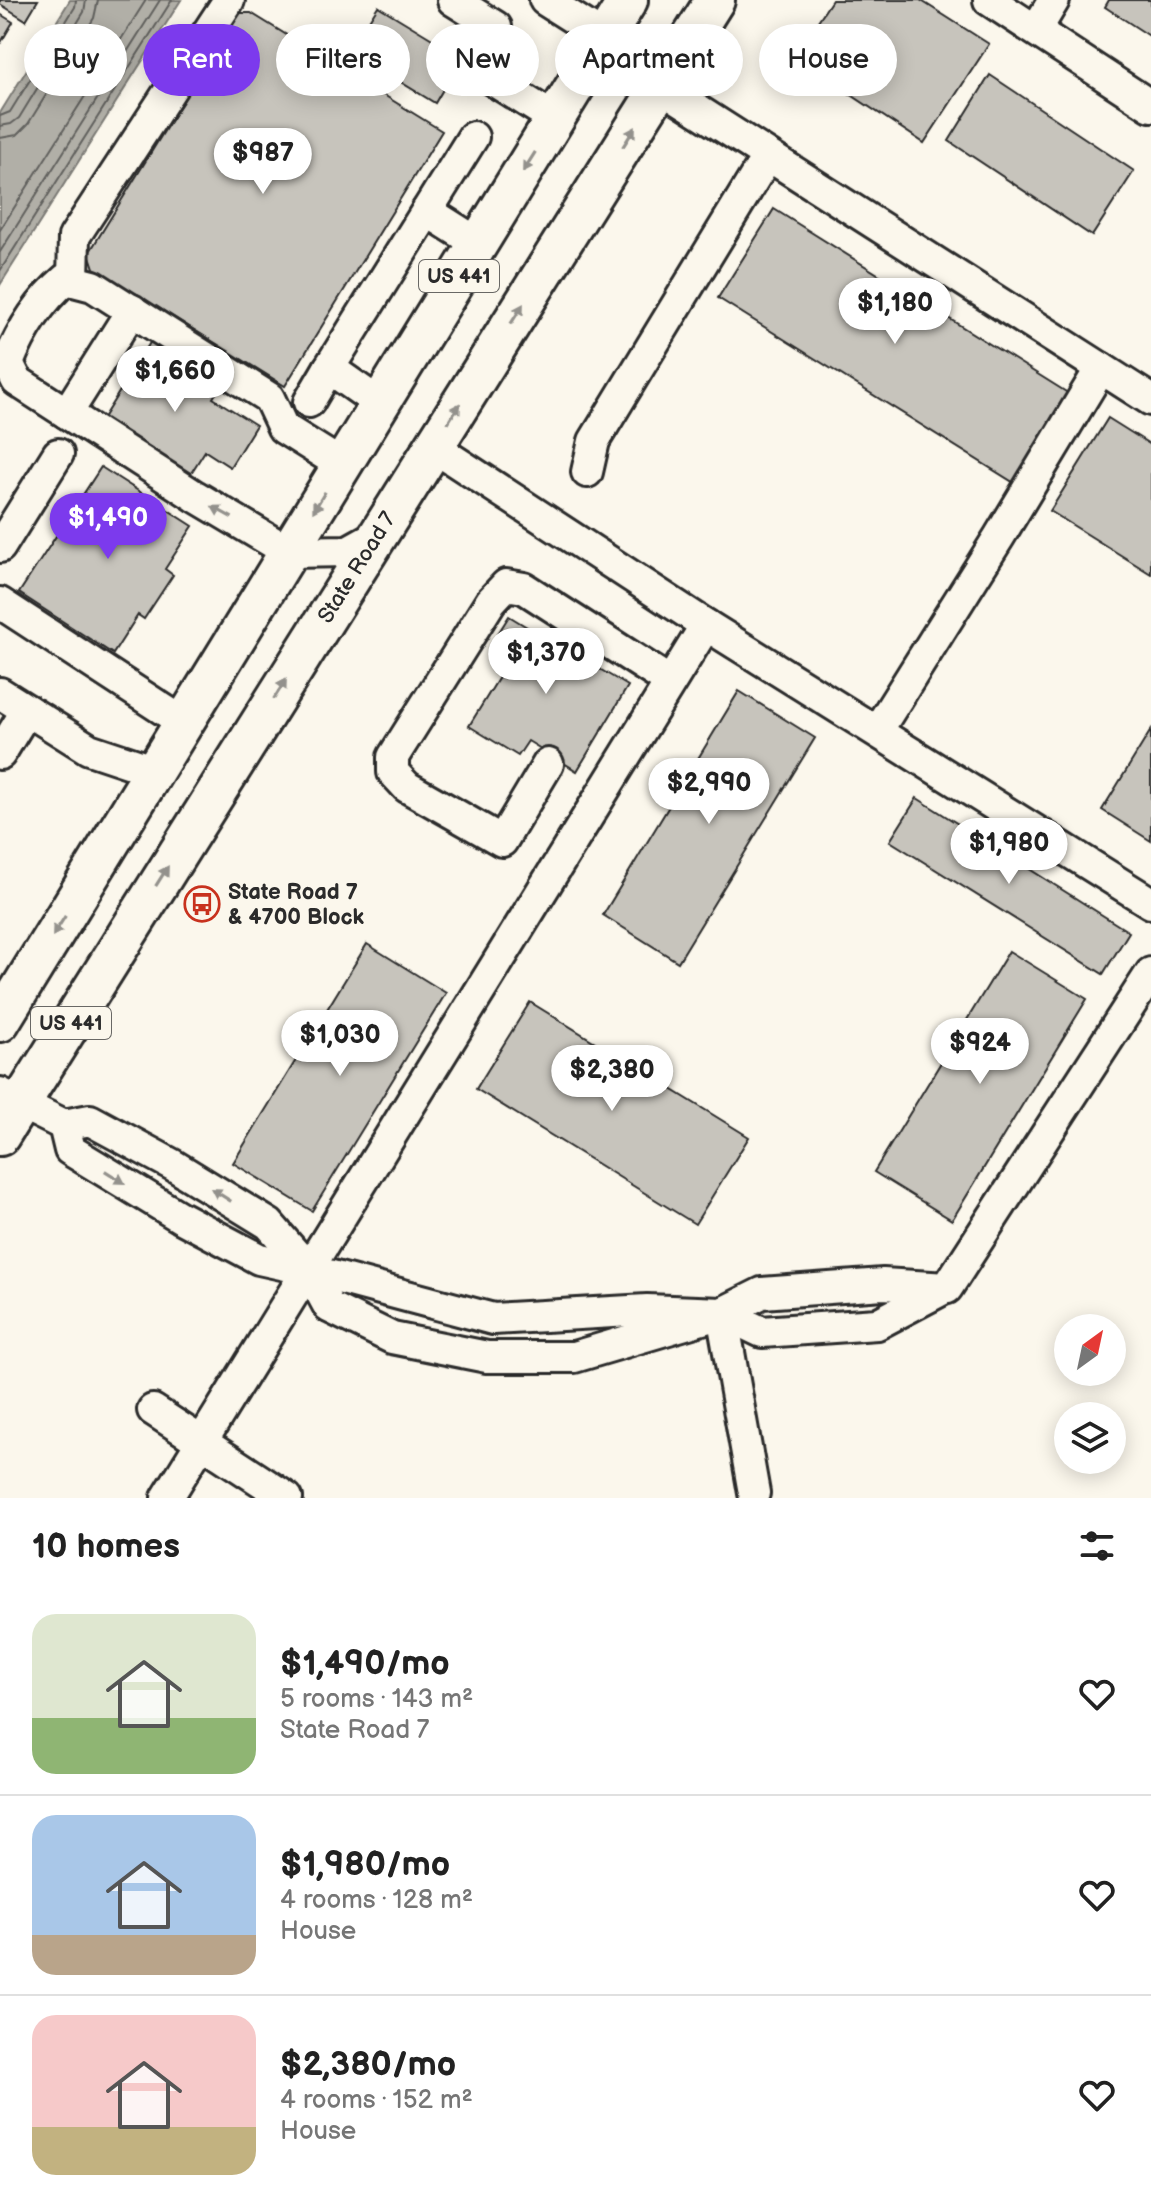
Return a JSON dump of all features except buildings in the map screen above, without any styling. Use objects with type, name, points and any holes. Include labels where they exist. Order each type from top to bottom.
[{"type":"main road","name":"US 441","points":[[613,24],[628,0]]},
{"type":"main road","name":"State Road 7","points":[[700,24],[715,0]]},
{"type":"main road","name":"US 441","points":[[0,1022],[569,96]]},
{"type":"main road","name":"State Road 7","points":[[0,1136],[10,1098],[375,536],[655,96]]},
{"type":"street","points":[[73,280],[74,237],[229,0]]},
{"type":"street","points":[[453,0],[496,27],[472,67],[555,119]]},
{"type":"street","points":[[545,0],[583,24]]},
{"type":"street","points":[[989,0],[1151,106]]},
{"type":"street","points":[[1036,30],[1054,0]]},
{"type":"street","points":[[675,96],[1151,400]]},
{"type":"street","points":[[309,402],[473,137]]},
{"type":"street","points":[[587,472],[594,441],[767,157]]},
{"type":"street","points":[[427,211],[479,244]]},
{"type":"street","points":[[342,465],[283,428],[269,398],[93,286],[66,279],[47,295],[16,343],[8,363],[17,381],[195,496],[289,552],[348,551],[375,536]]},
{"type":"street","points":[[67,413],[132,310]]},
{"type":"street","points":[[329,368],[380,404]]},
{"type":"street","points":[[877,731],[1101,368]]},
{"type":"street","points":[[432,446],[706,625],[1151,903]]},
{"type":"street","points":[[0,547],[58,454]]},
{"type":"street","points":[[548,764],[502,841],[407,787],[393,772],[393,757],[491,601],[506,585],[524,588],[670,682]]},
{"type":"street","points":[[0,603],[184,723]]},
{"type":"street","points":[[167,1498],[706,625]]},
{"type":"street","points":[[0,693],[89,749],[155,771]]},
{"type":"street","points":[[0,754],[27,710]]},
{"type":"street","points":[[10,1098],[64,1125],[90,1120],[173,1165],[269,1224],[309,1270],[329,1307],[392,1338],[487,1357],[574,1357],[722,1313],[762,1293],[883,1284],[947,1288],[1151,973]]},
{"type":"street","points":[[64,1125],[70,1150],[180,1217],[259,1259],[493,1319],[647,1310],[722,1313]]},
{"type":"street","points":[[722,1313],[754,1493]]},
{"type":"street","points":[[153,1410],[287,1498]]},
{"type":"water","points":[[70,0],[181,0],[166,24],[143,24],[143,60],[127,85],[127,24],[55,24]]},
{"type":"water","points":[[24,74],[24,96],[120,96],[0,285],[0,113]]},
{"type":"place","name":"State Road 7 & 4700 Block","points":[[202,904]]}]
